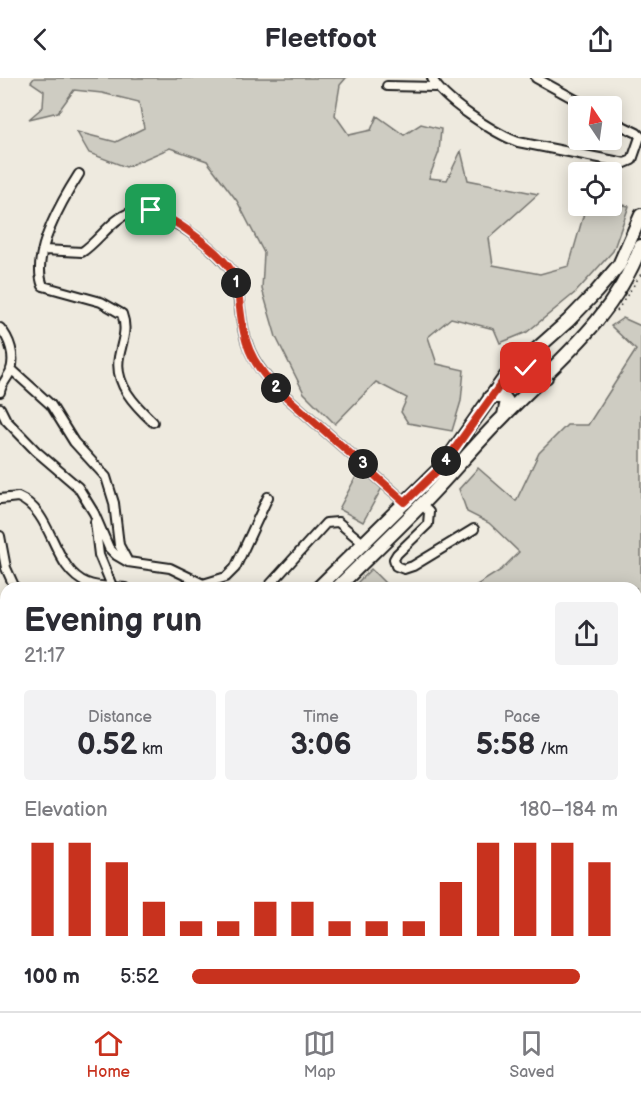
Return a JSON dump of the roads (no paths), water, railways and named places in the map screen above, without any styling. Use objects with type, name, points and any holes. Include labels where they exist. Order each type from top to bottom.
[{"type":"main road","points":[[324,582],[443,465],[506,377],[568,321],[619,266],[641,215]]},
{"type":"main road","points":[[343,582],[422,505],[503,417],[546,377],[604,315],[620,291],[641,248]]},
{"type":"main road","points":[[527,359],[526,372],[529,376],[546,377]]},
{"type":"main road","points":[[490,397],[504,396],[507,401],[503,417]]},
{"type":"street","points":[[432,78],[437,87],[503,137],[518,142],[625,164],[632,160],[640,137],[637,133],[622,126]]},
{"type":"street","points":[[536,78],[569,96]]},
{"type":"street","points":[[387,86],[437,87]]},
{"type":"street","points":[[79,174],[63,198],[44,250],[40,271],[43,286],[101,302],[122,315],[125,334],[119,359],[121,378],[126,394],[153,422]]},
{"type":"street","points":[[44,250],[82,252],[120,219],[132,212],[151,210],[162,214],[227,265],[235,278],[246,346],[256,366],[274,386],[405,502]]},
{"type":"street","points":[[0,328],[10,343],[11,369],[0,392]]},
{"type":"street","points":[[11,369],[51,405],[74,442],[106,477],[114,502],[119,545],[128,562]]},
{"type":"street","points":[[0,408],[6,420],[36,452],[71,479],[94,513],[109,548],[128,562],[170,568],[199,582]]},
{"type":"street","points":[[0,499],[18,496],[36,510],[75,577],[84,582]]},
{"type":"street","points":[[210,582],[226,577],[235,568],[268,497]]},
{"type":"street","points":[[422,505],[429,512],[428,524],[397,554],[394,559],[396,566],[404,569],[413,566],[474,529]]},
{"type":"street","points":[[94,513],[99,555],[110,582]]},
{"type":"street","points":[[272,582],[326,523],[338,522],[363,543]]},
{"type":"street","points":[[0,536],[6,568],[12,582]]}]
